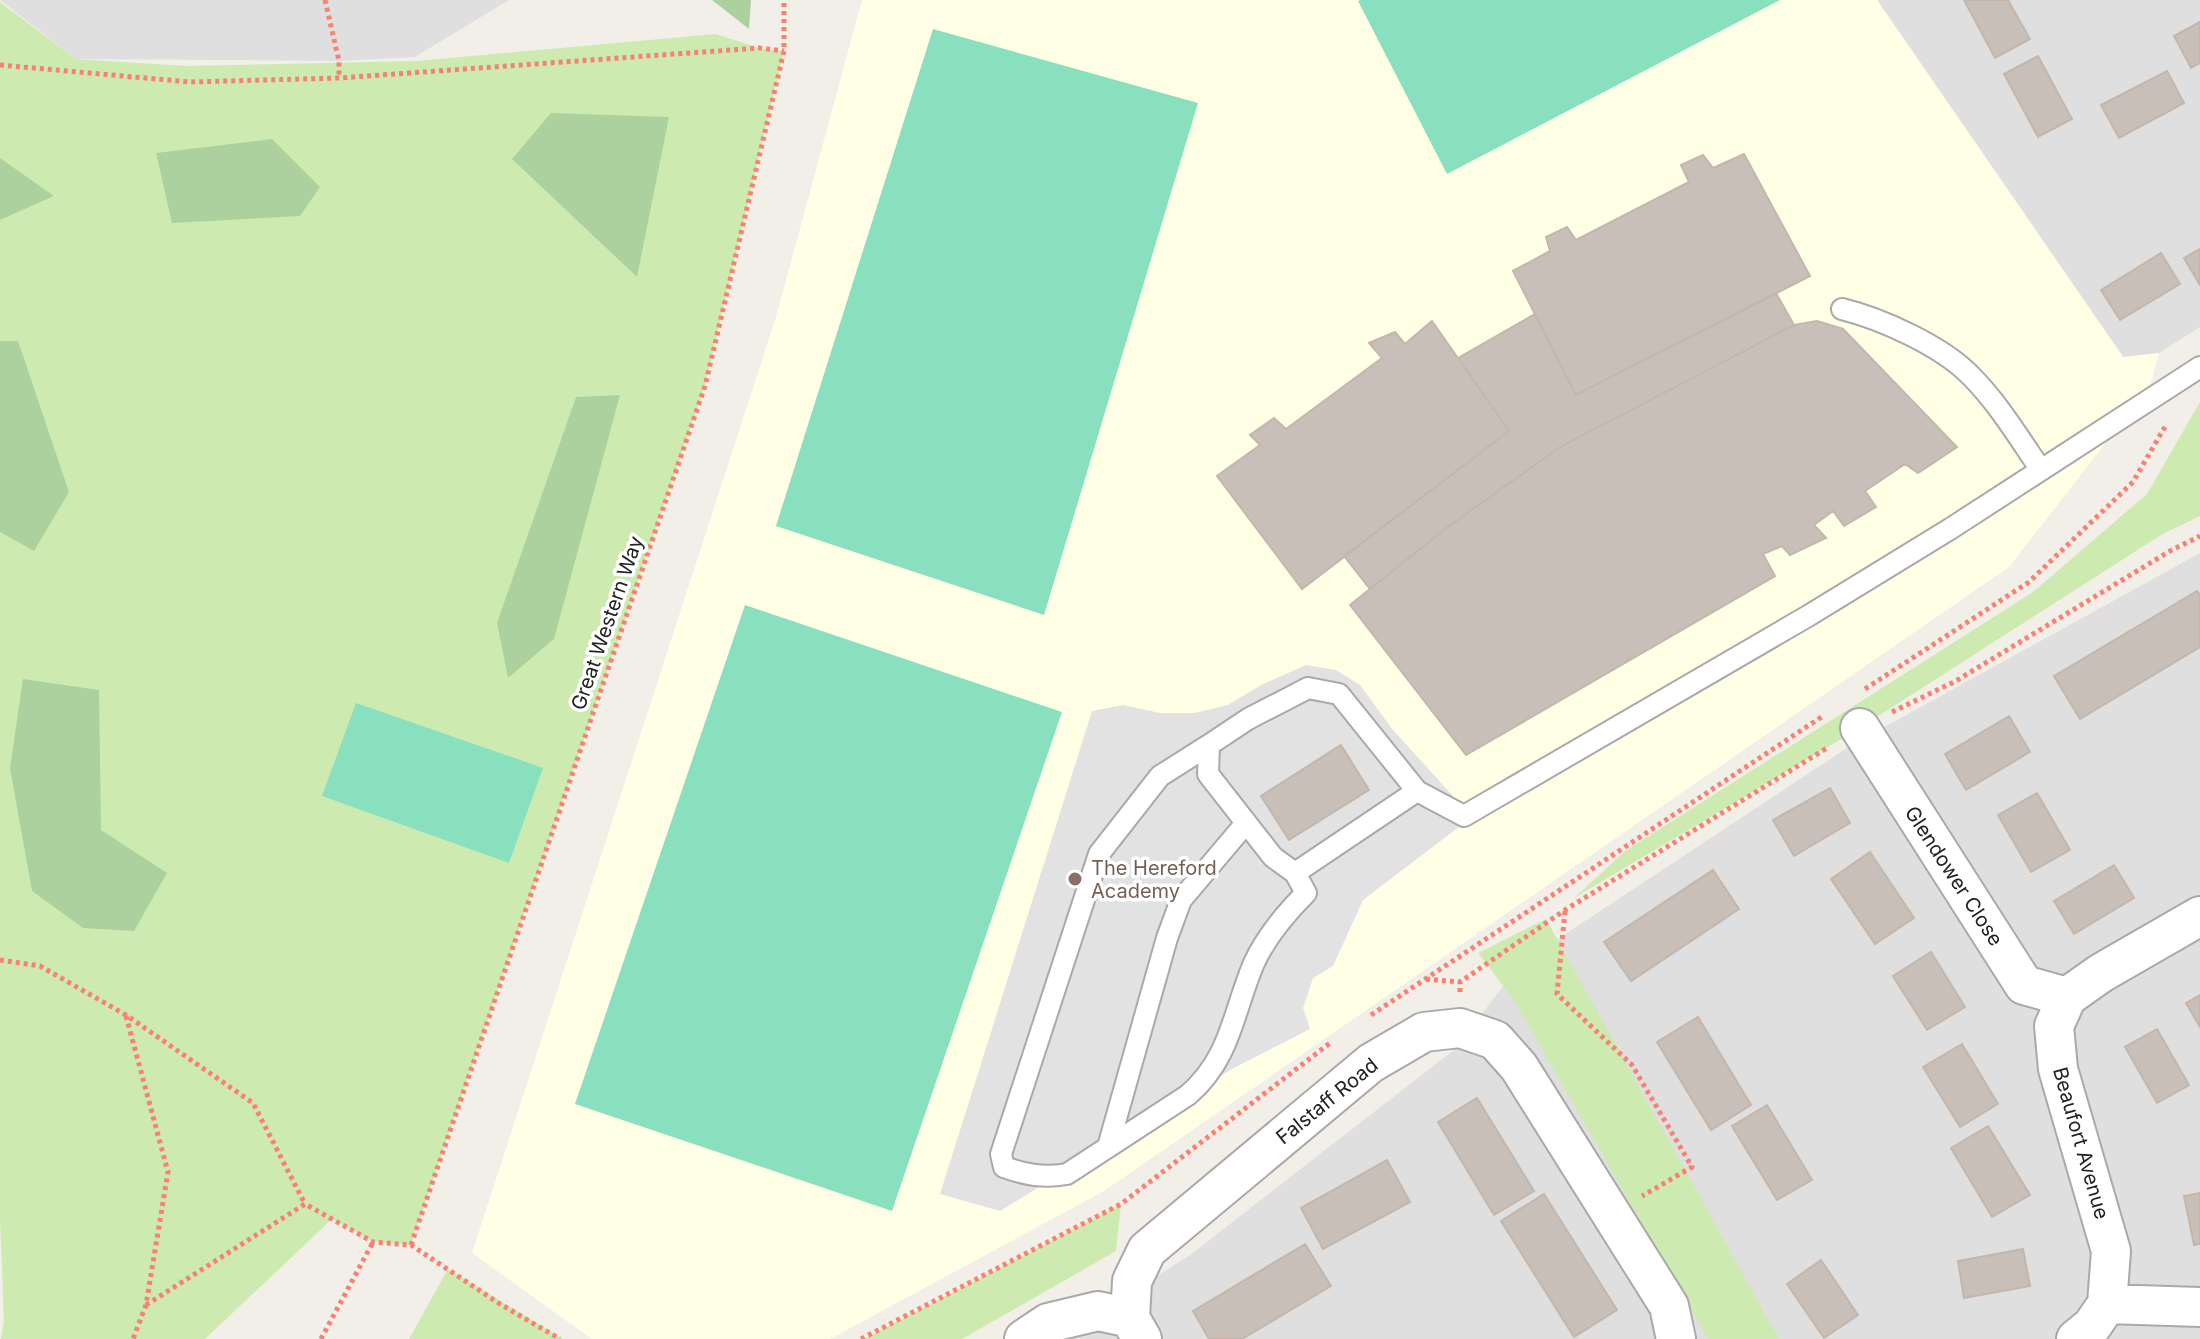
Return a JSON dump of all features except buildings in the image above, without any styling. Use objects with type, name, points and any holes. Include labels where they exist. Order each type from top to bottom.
[{"type":"street","name":"Glendower Close","points":[[1850,711],[2024,985],[2067,997]]},
{"type":"street","points":[[2067,997],[2101,973],[2200,916]]},
{"type":"street","name":"Beaufort Avenue","points":[[2067,997],[2054,1026],[2058,1069],[2111,1251],[2107,1304]]},
{"type":"street","name":"Falstaff Road","points":[[1136,1328],[1132,1281],[1147,1250],[1371,1063],[1424,1032],[1460,1028],[1495,1040],[1519,1067],[1669,1306],[1676,1339]]},
{"type":"street","points":[[2076,1339],[2092,1326],[2107,1304],[2200,1307]]},
{"type":"street","points":[[1024,1339],[1048,1323],[1098,1311],[1136,1328]]},
{"type":"lane","points":[[1842,309],[1872,318],[1953,359],[1983,388],[2041,470]]},
{"type":"lane","points":[[1209,745],[1208,774],[1273,857],[1295,873],[1306,893],[1273,932],[1255,962],[1228,1039],[1205,1080],[1188,1095],[1067,1174],[1048,1177],[1026,1175],[1004,1167],[1001,1154],[1099,854],[1160,776],[1248,719],[1308,688],[1339,694],[1417,791],[1464,816],[1808,616],[2200,367]]},
{"type":"lane","points":[[1295,873],[1417,791]]},
{"type":"lane","points":[[1108,1147],[1167,938],[1181,900],[1246,823]]},
{"type":"path","points":[[325,0],[339,61],[339,78]]},
{"type":"path","name":"Great Western Way","points":[[411,1245],[705,386],[784,51],[784,0]]},
{"type":"path","points":[[0,65],[190,82],[339,78],[759,48],[784,51]]},
{"type":"path","points":[[1423,979],[1460,982],[1850,711],[2029,582],[2133,482],[2169,420]]},
{"type":"path","points":[[1363,1020],[1423,979],[1850,711],[1954,682],[2170,551],[2200,536]]},
{"type":"path","points":[[1565,910],[1557,994],[1632,1065],[1692,1167],[1611,1214]]},
{"type":"path","points":[[0,960],[40,966],[126,1015],[253,1103],[305,1204],[373,1242],[411,1245],[500,1304],[560,1339]]},
{"type":"path","points":[[1460,982],[1460,1028]]},
{"type":"path","points":[[126,1015],[168,1172],[146,1305],[133,1339]]},
{"type":"path","points":[[861,1339],[1121,1204],[1339,1037]]},
{"type":"path","points":[[146,1305],[305,1204]]},
{"type":"path","points":[[321,1339],[373,1242]]},
{"type":"shaded area","points":[[0,0],[509,0],[415,57],[339,61],[76,59]]},
{"type":"shaded area","name":"The Hereford Academy","points":[[862,0],[1877,0],[2123,357],[2159,353],[2150,386],[2009,567],[1104,1191],[830,1339],[592,1339],[472,1253],[776,317]]},
{"type":"shaded area","points":[[1877,0],[2200,0],[2200,327],[2159,353],[2124,358]]},
{"type":"shaded area","points":[[2200,553],[2200,1339],[1058,1339],[1190,1255],[1455,1049],[1520,964],[1850,746]]},
{"type":"shaded area","points":[[1306,665],[1336,670],[1360,685],[1393,730],[1472,817],[1363,900],[1333,966],[1313,978],[1303,1008],[1310,1029],[1232,1069],[1000,1211],[940,1194],[1092,711],[1123,705],[1160,713],[1194,713],[1228,705],[1261,685]]},
{"type":"green space","points":[[712,0],[751,0],[749,29]]},
{"type":"green space","points":[[1360,0],[1780,0],[1447,174]]},
{"type":"green space","points":[[0,2],[76,59],[186,66],[416,61],[716,34],[759,48],[784,51],[705,386],[411,1245],[373,1242],[332,1219],[205,1339],[1,1339],[4,1321],[0,1217]]},
{"type":"green space","points":[[933,29],[1198,103],[1044,615],[776,526]]},
{"type":"green space","points":[[551,113],[669,117],[637,277],[512,159]]},
{"type":"green space","points":[[272,139],[320,187],[300,216],[172,223],[156,153]]},
{"type":"green space","points":[[0,158],[54,196],[0,220]]},
{"type":"green space","points":[[0,341],[18,341],[69,492],[34,551],[0,532]]},
{"type":"green space","points":[[620,395],[554,639],[508,678],[497,623],[576,397]]},
{"type":"green space","points":[[2200,402],[2200,516],[2161,535],[1858,729],[1574,898],[1625,851],[2033,592],[2147,494]]},
{"type":"green space","points":[[745,605],[1062,712],[892,1211],[575,1104]]},
{"type":"green space","points":[[23,679],[99,690],[101,830],[167,873],[134,931],[83,928],[32,891],[10,768]]},
{"type":"green space","points":[[356,703],[543,768],[509,863],[322,796]]},
{"type":"green space","points":[[1546,919],[1779,1339],[1708,1339],[1514,1000],[1478,953]]},
{"type":"green space","points":[[1121,1204],[1116,1251],[962,1339],[864,1339]]},
{"type":"green space","points":[[448,1269],[563,1339],[409,1339]]},
{"type":"place","name":"The Hereford Academy","points":[[1075,879]]}]
